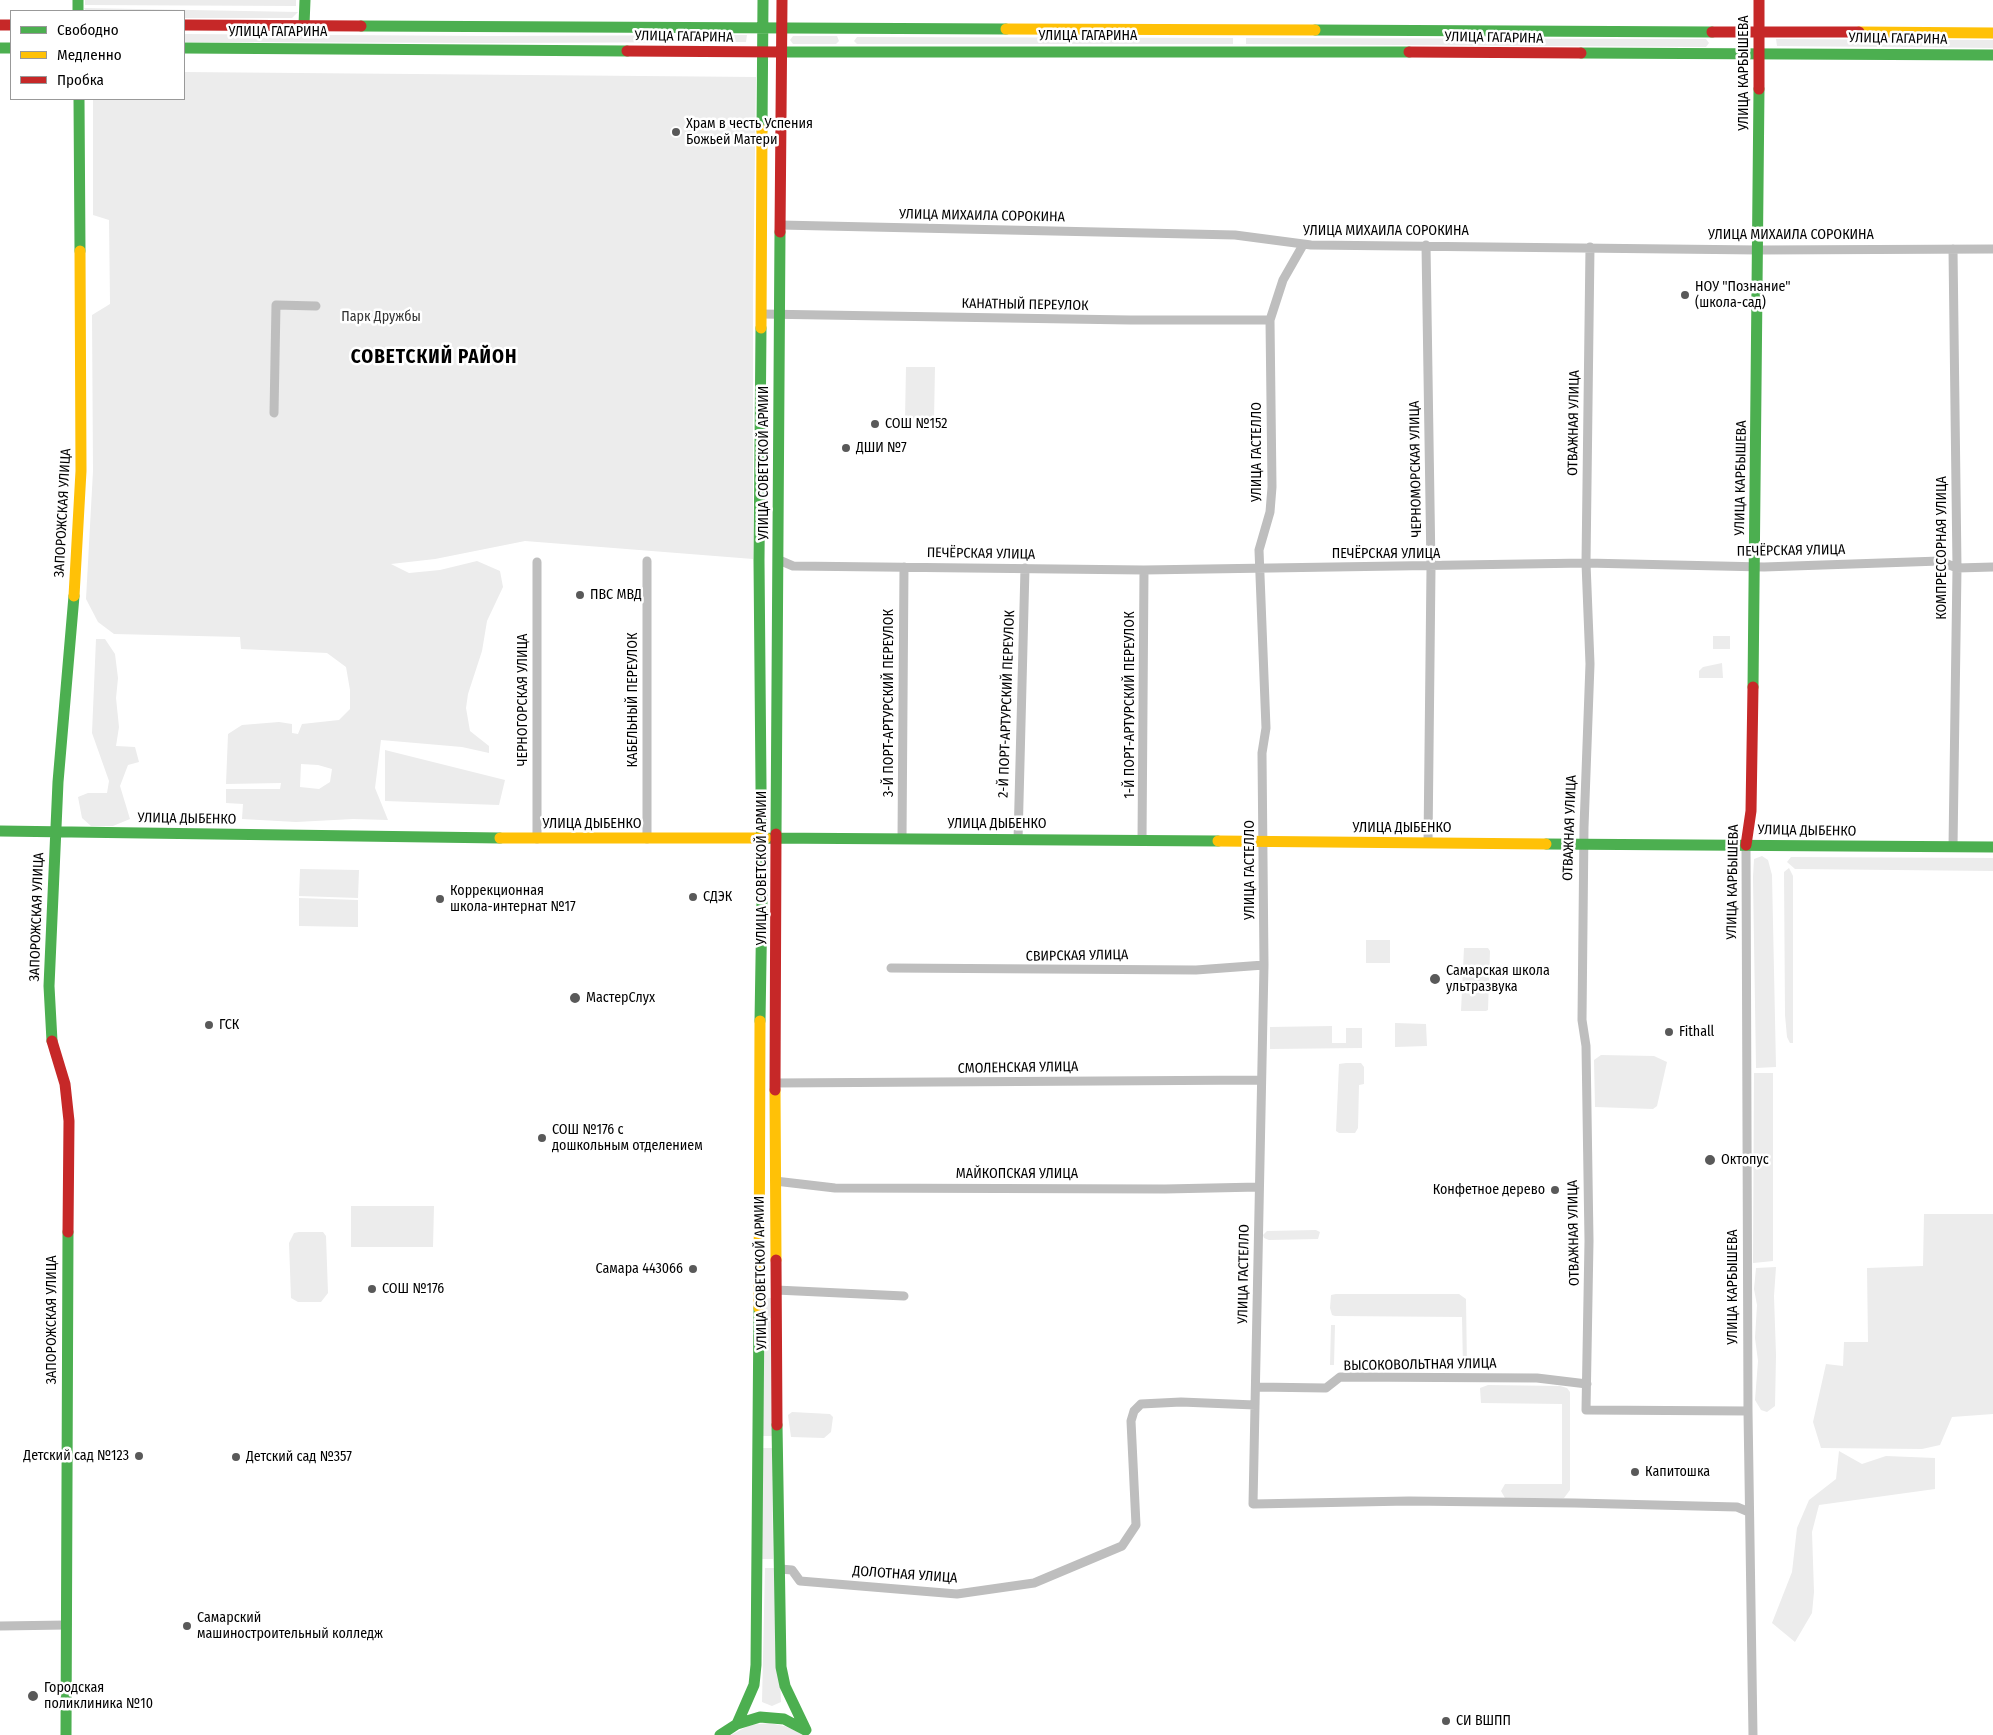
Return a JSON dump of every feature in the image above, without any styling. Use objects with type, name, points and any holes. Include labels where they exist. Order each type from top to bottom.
[{"type":"main road","points":[[304,25],[305,0]]},
{"type":"main road","name":"УЛИЦА СОВЕТСКОЙ АРМИИ","points":[[737,1724],[754,1685],[756,1665],[762,838],[759,560],[763,0]]},
{"type":"main road","name":"УЛИЦА СОВЕТСКОЙ АРМИИ","points":[[782,0],[775,1083],[778,1441],[782,1667],[785,1686],[809,1732]]},
{"type":"main road","name":"УЛИЦА КАРБЫШЕВА","points":[[1746,845],[1751,811],[1755,566],[1759,250],[1759,0]]},
{"type":"main road","name":"УЛИЦА ГАГАРИНА","points":[[185,26],[1993,33]]},
{"type":"main road","points":[[847,28],[847,52]]},
{"type":"main road","points":[[1715,32],[1715,54]]},
{"type":"main road","name":"УЛИЦА ГАГАРИНА","points":[[185,48],[762,52],[1242,51],[1993,55]]},
{"type":"main road","name":"ЗАПОРОЖСКАЯ УЛИЦА","points":[[66,1735],[69,1121],[64,1084],[52,1043],[49,986],[58,773],[78,546],[81,471],[79,100]]},
{"type":"main road","points":[[759,560],[779,560]]},
{"type":"main road","name":"УЛИЦА ДЫБЕНКО","points":[[0,831],[537,839],[777,838],[1993,847]]},
{"type":"main road","points":[[759,1292],[776,1290]]},
{"type":"main road","points":[[759,1442],[778,1441]]},
{"type":"main road","points":[[720,1735],[749,1719],[772,1717],[784,1719],[809,1732]]},
{"type":"street","name":"УЛИЦА МИХАИЛА СОРОКИНА","points":[[780,225],[1235,235],[1303,245],[1759,250],[1993,249]]},
{"type":"street","name":"УЛИЦА ГАСТЕЛЛО","points":[[1303,245],[1283,280],[1270,320],[1272,487],[1270,512],[1258,550],[1266,714],[1262,753],[1264,965],[1253,1504],[1409,1502],[1584,1503],[1737,1507],[1749,1512]]},
{"type":"street","name":"ЧЕРНОМОРСКАЯ УЛИЦА","points":[[1426,245],[1431,568],[1428,843]]},
{"type":"street","name":"ОТВАЖНАЯ УЛИЦА","points":[[1590,247],[1586,564],[1590,664],[1584,844],[1582,1020],[1586,1046],[1589,1241],[1586,1410],[1748,1411]]},
{"type":"street","name":"КОМПРЕССОРНАЯ УЛИЦА","points":[[1953,249],[1957,568],[1953,847]]},
{"type":"street","points":[[274,413],[276,305],[316,306]]},
{"type":"street","name":"КАНАТНЫЙ ПЕРЕУЛОК","points":[[761,314],[1130,320],[1270,320]]},
{"type":"street","name":"ПЕЧЁРСКАЯ УЛИЦА","points":[[779,560],[793,566],[1144,570],[1431,568],[1586,564],[1755,566],[1940,561],[1957,568],[1993,567]]},
{"type":"street","name":"КАБЕЛЬНЫЙ ПЕРЕУЛОК","points":[[647,561],[647,839]]},
{"type":"street","name":"ЧЕРНОГОРСКАЯ УЛИЦА","points":[[537,562],[537,839]]},
{"type":"street","name":"3-Й ПОРТ-АРТУРСКИЙ ПЕРЕУЛОК","points":[[902,839],[904,567]]},
{"type":"street","name":"2-Й ПОРТ-АРТУРСКИЙ ПЕРЕУЛОК","points":[[1018,840],[1025,568]]},
{"type":"street","name":"1-Й ПОРТ-АРТУРСКИЙ ПЕРЕУЛОК","points":[[1142,841],[1144,570]]},
{"type":"street","name":"УЛИЦА КАРБЫШЕВА","points":[[1746,845],[1748,1411],[1753,1735]]},
{"type":"street","name":"СВИРСКАЯ УЛИЦА","points":[[891,968],[1057,971],[1196,970],[1264,965]]},
{"type":"street","name":"СМОЛЕНСКАЯ УЛИЦА","points":[[775,1083],[1261,1080]]},
{"type":"street","name":"МАЙКОПСКАЯ УЛИЦА","points":[[775,1181],[835,1188],[1165,1189],[1259,1186]]},
{"type":"street","points":[[776,1290],[904,1296]]},
{"type":"street","name":"ВЫСОКОВОЛЬТНАЯ УЛИЦА","points":[[1256,1387],[1326,1388],[1340,1377],[1537,1378],[1587,1384]]},
{"type":"street","name":"ДОЛОТНАЯ УЛИЦА","points":[[780,1568],[792,1570],[800,1581],[957,1594],[1034,1583],[1122,1546],[1136,1525],[1131,1421],[1134,1411],[1141,1404],[1181,1402],[1255,1405]]},
{"type":"street","points":[[0,1626],[66,1625]]},
{"type":"green space","points":[[85,0],[296,0],[296,6],[85,5]]},
{"type":"green space","points":[[84,8],[298,12],[292,18],[185,18],[185,10],[85,10]]},
{"type":"green space","points":[[185,34],[747,35],[746,42],[185,42]]},
{"type":"green space","points":[[793,36],[837,36],[839,41],[836,44],[793,44],[790,40]]},
{"type":"green space","points":[[857,37],[1233,38],[1233,44],[857,44],[854,41]]},
{"type":"green space","points":[[1246,38],[1706,39],[1709,43],[1706,47],[1246,44]]},
{"type":"green space","points":[[1776,39],[1993,40],[1993,48],[1777,46]]},
{"type":"green space","name":"Парк Дружбы","points":[[185,72],[756,77],[753,296],[753,559],[525,541],[435,559],[391,564],[409,573],[440,570],[477,561],[500,571],[503,587],[487,621],[482,651],[468,694],[466,708],[470,731],[489,746],[489,753],[462,747],[381,740],[375,788],[388,820],[353,819],[296,822],[242,819],[243,804],[226,803],[226,789],[280,789],[281,783],[226,784],[228,734],[242,725],[279,722],[292,724],[292,733],[298,734],[302,724],[339,720],[350,709],[350,690],[346,667],[327,653],[241,649],[240,637],[114,634],[98,622],[86,599],[93,471],[92,315],[110,304],[109,220],[93,215],[93,100],[185,100]],"holes":[[[301,764],[318,765],[332,769],[330,782],[319,789],[300,787]]]},
{"type":"green space","points":[[906,367],[935,367],[934,420],[905,419]]},
{"type":"green space","points":[[1713,636],[1730,636],[1730,649],[1713,649]]},
{"type":"green space","points":[[96,639],[105,639],[115,654],[118,678],[116,698],[119,727],[116,746],[135,747],[139,762],[128,765],[120,786],[130,819],[113,826],[91,826],[82,818],[78,797],[88,793],[107,793],[109,781],[92,733]]},
{"type":"green space","points":[[1722,663],[1723,678],[1699,678],[1699,671],[1703,667]]},
{"type":"green space","points":[[385,750],[505,780],[499,805],[385,801]]},
{"type":"green space","points":[[1762,856],[1768,860],[1772,875],[1776,1067],[1756,1068],[1753,877],[1754,859]]},
{"type":"green space","points":[[1791,857],[1993,858],[1993,871],[1795,869],[1787,862]]},
{"type":"green space","points":[[1789,868],[1793,876],[1793,1043],[1790,1043],[1787,1037],[1785,1015],[1784,872]]},
{"type":"green space","points":[[300,869],[359,870],[358,898],[299,896]]},
{"type":"green space","points":[[299,898],[358,900],[358,927],[299,926]]},
{"type":"green space","points":[[1366,940],[1390,940],[1390,963],[1366,963]]},
{"type":"green space","points":[[1464,948],[1488,948],[1490,951],[1488,1010],[1486,1011],[1461,1011]]},
{"type":"green space","points":[[1395,1023],[1426,1024],[1427,1046],[1395,1047]]},
{"type":"green space","points":[[1332,1026],[1332,1043],[1346,1043],[1346,1028],[1362,1028],[1362,1048],[1270,1049],[1270,1027]]},
{"type":"green space","points":[[1601,1055],[1654,1056],[1667,1062],[1657,1106],[1653,1109],[1595,1107],[1594,1060]]},
{"type":"green space","points":[[1361,1063],[1364,1067],[1364,1084],[1359,1085],[1358,1128],[1355,1133],[1339,1133],[1336,1131],[1339,1064]]},
{"type":"green space","points":[[1754,1073],[1773,1073],[1773,1261],[1753,1263]]},
{"type":"green space","points":[[351,1206],[434,1206],[433,1247],[351,1247]]},
{"type":"green space","points":[[1924,1214],[1993,1214],[1993,1414],[1952,1417],[1940,1445],[1922,1449],[1821,1448],[1813,1422],[1826,1364],[1843,1366],[1844,1342],[1868,1342],[1867,1268],[1923,1266]]},
{"type":"green space","points":[[1316,1230],[1320,1232],[1318,1239],[1269,1240],[1264,1238],[1263,1235],[1267,1231]]},
{"type":"green space","points":[[323,1232],[326,1236],[328,1293],[321,1302],[298,1302],[291,1298],[289,1243],[294,1233]]},
{"type":"green space","points":[[1776,1267],[1774,1296],[1775,1406],[1767,1412],[1761,1410],[1755,1400],[1758,1361],[1755,1338],[1757,1305],[1754,1289],[1756,1268]]},
{"type":"green space","points":[[1459,1294],[1466,1299],[1467,1368],[1463,1368],[1462,1317],[1335,1316],[1332,1315],[1330,1308],[1331,1295]]},
{"type":"green space","points":[[771,1298],[773,1436],[760,1436],[760,1299]]},
{"type":"green space","points":[[1331,1325],[1335,1325],[1334,1365],[1330,1365]]},
{"type":"green space","points":[[1488,1385],[1560,1386],[1567,1388],[1570,1392],[1570,1490],[1564,1498],[1505,1498],[1501,1491],[1505,1484],[1562,1484],[1562,1404],[1481,1403],[1480,1388]]},
{"type":"green space","points":[[792,1412],[830,1414],[833,1417],[831,1432],[824,1438],[791,1437],[788,1415]]},
{"type":"green space","points":[[759,1448],[772,1448],[773,1559],[761,1559]]},
{"type":"green space","points":[[1839,1451],[1862,1464],[1886,1456],[1935,1458],[1935,1489],[1819,1505],[1812,1532],[1814,1592],[1812,1613],[1795,1642],[1772,1623],[1792,1572],[1797,1528],[1809,1500],[1836,1479]]},
{"type":"green space","points":[[765,1568],[776,1568],[781,1702],[772,1706],[762,1702]]},
{"type":"green space","points":[[769,1723],[789,1727],[802,1735],[731,1735],[750,1725]]},
{"type":"traffic: fast","points":[[78,0],[78,10]]},
{"type":"traffic: fast","points":[[304,25],[305,0]]},
{"type":"traffic: fast","points":[[762,130],[763,0]]},
{"type":"traffic: fast","points":[[361,26],[1006,29]]},
{"type":"traffic: fast","points":[[1315,30],[1712,32]]},
{"type":"traffic: fast","points":[[0,48],[10,48]]},
{"type":"traffic: fast","points":[[185,48],[627,51]]},
{"type":"traffic: fast","points":[[780,52],[1409,52]]},
{"type":"traffic: fast","points":[[1581,53],[1993,55]]},
{"type":"traffic: fast","points":[[1753,687],[1759,89]]},
{"type":"traffic: fast","points":[[79,100],[80,251]]},
{"type":"traffic: fast","points":[[776,834],[780,232]]},
{"type":"traffic: fast","points":[[760,1021],[762,899],[759,560],[761,328]]},
{"type":"traffic: fast","points":[[52,1041],[49,986],[58,782],[74,596]]},
{"type":"traffic: fast","points":[[0,831],[500,838]]},
{"type":"traffic: fast","points":[[766,838],[1218,841]]},
{"type":"traffic: fast","points":[[1546,844],[1993,847]]},
{"type":"traffic: fast","points":[[66,1735],[68,1232]]},
{"type":"traffic: fast","points":[[737,1724],[754,1685],[756,1665],[759,1308]]},
{"type":"traffic: fast","points":[[777,1425],[781,1667],[785,1686],[806,1730]]},
{"type":"traffic: fast","points":[[720,1735],[737,1724],[760,1717],[784,1719],[805,1730]]},
{"type":"traffic: slow","points":[[1006,29],[1315,30]]},
{"type":"traffic: slow","points":[[1859,32],[1993,33]]},
{"type":"traffic: slow","points":[[761,328],[762,130]]},
{"type":"traffic: slow","points":[[74,596],[81,471],[80,251]]},
{"type":"traffic: slow","points":[[500,838],[766,838]]},
{"type":"traffic: slow","points":[[1218,841],[1546,844]]},
{"type":"traffic: slow","points":[[759,1308],[760,1021]]},
{"type":"traffic: slow","points":[[775,1090],[776,1260]]},
{"type":"traffic: jam","points":[[780,232],[782,0]]},
{"type":"traffic: jam","points":[[1759,0],[1759,89]]},
{"type":"traffic: jam","points":[[0,25],[10,25]]},
{"type":"traffic: jam","points":[[185,25],[361,26]]},
{"type":"traffic: jam","points":[[1712,32],[1859,32]]},
{"type":"traffic: jam","points":[[627,51],[780,52]]},
{"type":"traffic: jam","points":[[1409,52],[1581,53]]},
{"type":"traffic: jam","points":[[1746,845],[1751,811],[1753,687]]},
{"type":"traffic: jam","points":[[775,1090],[776,834]]},
{"type":"traffic: jam","points":[[52,1041],[65,1084],[69,1121],[68,1232]]},
{"type":"traffic: jam","points":[[776,1260],[777,1425]]},
{"type":"place","name":"Храм в честь Успения Божьей Матери","points":[[676,132]]},
{"type":"place","name":"НОУ \"Познание\" (школа-сад)","points":[[1685,295]]},
{"type":"place","name":"СОШ №152","points":[[875,424]]},
{"type":"place","name":"ДШИ №7","points":[[846,448]]},
{"type":"place","name":"ПВС МВД","points":[[580,595]]},
{"type":"place","name":"СДЭК","points":[[693,897]]},
{"type":"place","name":"Коррекционная школа-интернат №17","points":[[440,899]]},
{"type":"place","name":"Самарская школа ультразвука","points":[[1435,979]]},
{"type":"place","name":"МастерСлух","points":[[575,998]]},
{"type":"place","name":"ГСК","points":[[209,1025]]},
{"type":"place","name":"Fithall","points":[[1669,1032]]},
{"type":"place","name":"СОШ №176 с дошкольным отделением","points":[[542,1138]]},
{"type":"place","name":"Октопус","points":[[1710,1160]]},
{"type":"place","name":"Конфетное дерево","points":[[1555,1190]]},
{"type":"place","name":"Самара 443066","points":[[693,1269]]},
{"type":"place","name":"СОШ №176","points":[[372,1289]]},
{"type":"place","name":"Детский сад №123","points":[[139,1456]]},
{"type":"place","name":"Детский сад №357","points":[[236,1457]]},
{"type":"place","name":"Капитошка","points":[[1635,1472]]},
{"type":"place","name":"Самарский машиностроительный колледж","points":[[187,1626]]},
{"type":"place","name":"Городская поликлиника №10","points":[[33,1696]]},
{"type":"place","name":"СИ ВШПП","points":[[1446,1721]]},
{"type":"district","name":"СОВЕТСКИЙ РАЙОН","points":[[434,358]]}]
